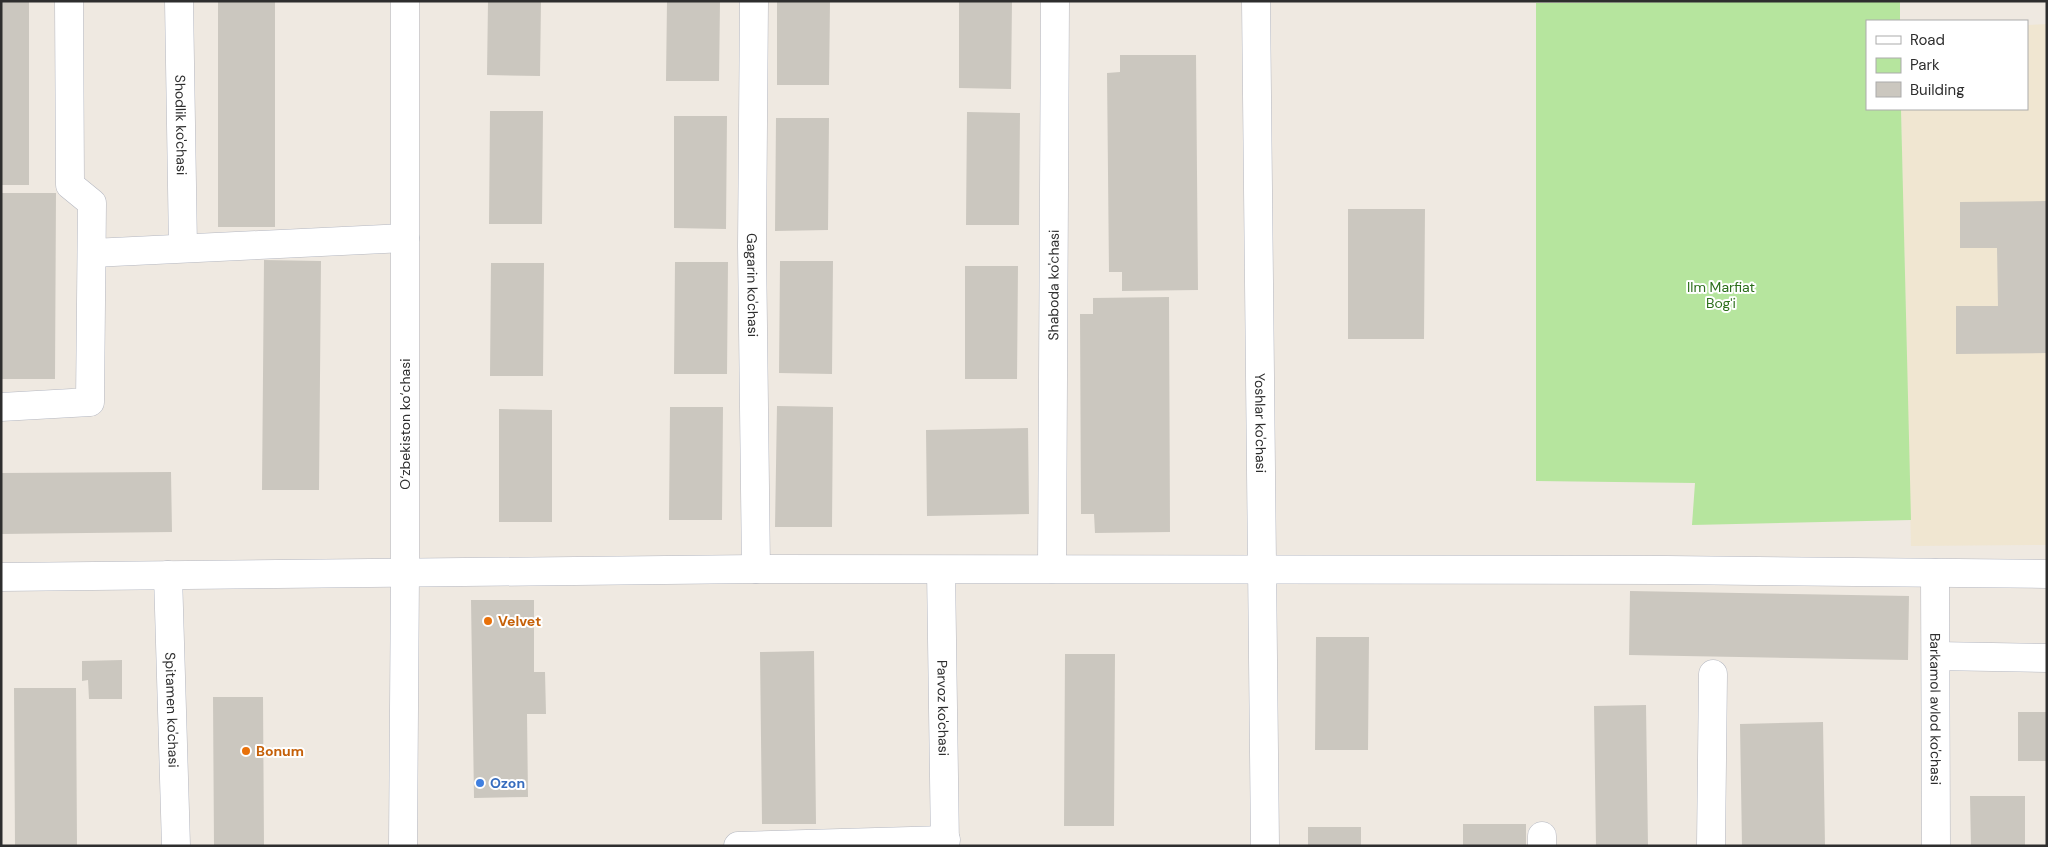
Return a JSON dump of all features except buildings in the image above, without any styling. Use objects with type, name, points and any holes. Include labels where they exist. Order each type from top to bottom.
[{"type":"street","points":[[1,407],[90,402],[92,203],[70,185],[69,1]]},
{"type":"street","name":"Shodlik ko'chasi","points":[[178,1],[183,248]]},
{"type":"street","name":"O‘zbekiston ko‘chasi","points":[[403,846],[405,1]]},
{"type":"street","name":"Gagarin ko'chasi","points":[[754,1],[752,256],[756,569]]},
{"type":"street","name":"Shaboda ko'chasi","points":[[1052,569],[1055,1]]},
{"type":"street","name":"Yoshlar ko'chasi","points":[[1256,1],[1264,846]]},
{"type":"street","points":[[92,253],[405,238]]},
{"type":"street","points":[[1,577],[756,569],[1262,568],[2047,574]]},
{"type":"street","name":"Parvoz ko'chasi","points":[[941,570],[946,843]]},
{"type":"street","name":"Barkamol avlod ko'chasi","points":[[1935,573],[1936,846]]},
{"type":"street","name":"Spitamen ko'chasi","points":[[168,575],[176,846]]},
{"type":"street","points":[[1936,656],[2047,658]]},
{"type":"street","points":[[1711,846],[1712,674]]},
{"type":"street","points":[[738,846],[946,843]]},
{"type":"shaded area","points":[[2047,24],[2047,545],[1911,546],[1901,110],[2028,110],[2028,25]]},
{"type":"green space","name":"Ilm Marfiat Bog'i","points":[[1900,1],[1900,20],[1866,20],[1866,110],[1901,110],[1911,520],[1692,525],[1695,483],[1536,481],[1536,3]]},
{"type":"place","name":"Velvet","points":[[488,621]]},
{"type":"place","name":"Bonum","points":[[246,751]]},
{"type":"place","name":"Ozon","points":[[480,783]]}]
